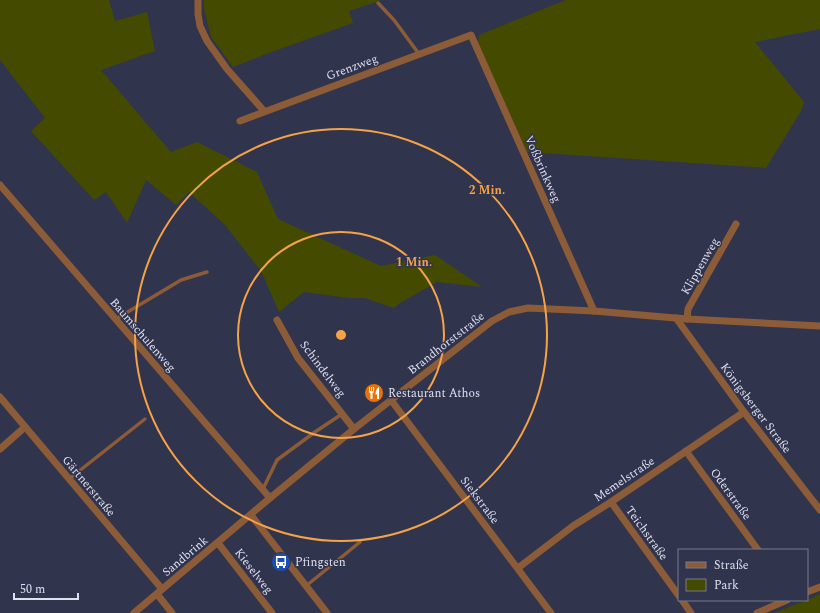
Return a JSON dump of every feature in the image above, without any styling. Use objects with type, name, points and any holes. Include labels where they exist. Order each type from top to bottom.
[{"type":"street","points":[[198,0],[200,26],[207,41],[227,69],[264,111]]},
{"type":"street","name":"Grenzweg","points":[[240,121],[471,35]]},
{"type":"street","name":"Voßbrinkweg","points":[[471,35],[594,311]]},
{"type":"street","name":"Baumschulenweg","points":[[0,185],[270,498]]},
{"type":"street","name":"Klippenweg","points":[[687,319],[688,309],[736,224]]},
{"type":"street","name":"Brandhorststraße","points":[[251,515],[354,429],[492,320],[509,312],[528,308],[820,326]]},
{"type":"street","name":"Königsberger Straße","points":[[676,318],[744,412],[820,510]]},
{"type":"street","name":"Schindelweg","points":[[277,320],[298,358],[354,429]]},
{"type":"street","name":"Gärtnerstraße","points":[[0,397],[69,479],[159,592],[172,613]]},
{"type":"street","name":"Siekstraße","points":[[391,400],[551,613]]},
{"type":"street","name":"Memelstraße","points":[[518,568],[573,526],[744,412]]},
{"type":"street","points":[[0,449],[26,427]]},
{"type":"street","name":"Oderstraße","points":[[686,450],[757,549]]},
{"type":"street","name":"Teichstraße","points":[[611,502],[678,595]]},
{"type":"street","points":[[251,515],[327,613]]},
{"type":"street","name":"Sandbrink","points":[[134,613],[251,515]]},
{"type":"street","name":"Kieselweg","points":[[218,543],[272,613]]},
{"type":"street","points":[[808,592],[820,587]]},
{"type":"street","points":[[683,601],[691,613]]},
{"type":"street","points":[[757,613],[785,601]]},
{"type":"lane","points":[[378,4],[394,20],[419,54]]},
{"type":"lane","points":[[115,319],[181,280],[207,272]]},
{"type":"lane","points":[[263,490],[277,460],[342,414]]},
{"type":"lane","points":[[69,479],[145,419]]},
{"type":"lane","points":[[306,586],[360,542]]},
{"type":"green space","points":[[0,0],[109,0],[115,21],[147,12],[155,51],[101,70],[171,152],[197,142],[257,172],[278,219],[381,266],[435,255],[482,287],[437,282],[394,308],[365,298],[349,298],[304,292],[279,312],[261,271],[225,225],[189,192],[176,205],[146,180],[127,223],[106,192],[94,200],[31,131],[45,118],[0,60]]},
{"type":"green space","points":[[204,0],[380,1],[349,11],[353,23],[233,67],[211,37],[204,9]]},
{"type":"green space","points":[[566,0],[820,0],[820,29],[755,42],[804,102],[801,111],[766,168],[527,152],[478,44],[479,35]]},
{"type":"green space","points":[[820,594],[820,613],[774,613],[808,601],[808,600]]},
{"type":"place","name":"Restaurant Athos","points":[[374,393]]},
{"type":"place","name":"Pfingsten","points":[[281,562]]}]
